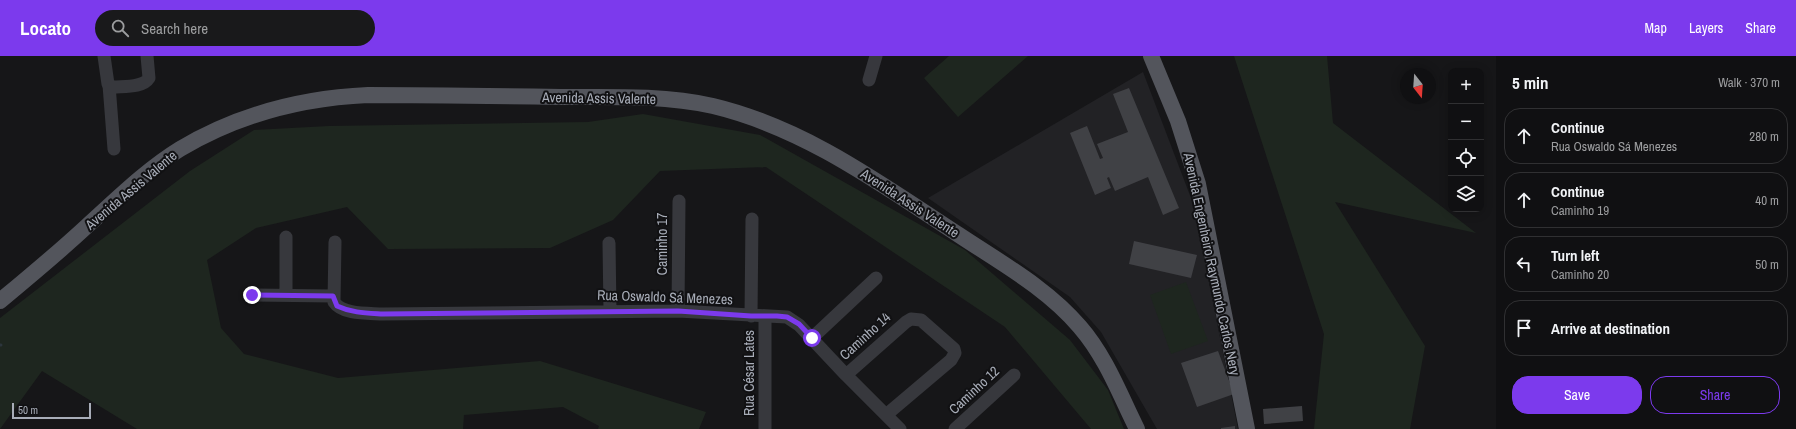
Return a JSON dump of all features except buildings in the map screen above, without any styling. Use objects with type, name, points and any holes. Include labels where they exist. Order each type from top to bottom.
[{"type":"main road","name":"Avenida Engenheiro Raymundo Carlos Nery","points":[[1151,56],[1178,121],[1198,184],[1247,429]]},
{"type":"main road","name":"Avenida Assis Valente","points":[[0,301],[70,242],[155,166],[203,136],[226,124],[248,117],[303,102],[326,98],[368,95],[636,97],[689,102],[743,114],[812,142],[875,180],[1015,272],[1050,297],[1070,315],[1092,342],[1108,370],[1137,429]]},
{"type":"street","points":[[104,56],[109,86],[114,149]]},
{"type":"street","points":[[869,80],[876,56]]},
{"type":"street","points":[[109,86],[113,88],[140,84],[147,81],[149,78],[147,58]]},
{"type":"street","name":"Caminho 17","points":[[678,311],[679,201]]},
{"type":"street","points":[[751,316],[752,219]]},
{"type":"street","points":[[286,237],[286,294]]},
{"type":"street","points":[[252,295],[286,294],[333,296],[335,242]]},
{"type":"street","points":[[609,243],[610,311]]},
{"type":"street","points":[[812,338],[876,278]]},
{"type":"street","name":"Rua Oswaldo Sá Menezes","points":[[333,296],[337,306],[357,313],[678,311],[787,317],[799,324],[846,375],[900,429]]},
{"type":"street","name":"Rua César Lates","points":[[765,316],[765,429]]},
{"type":"street","name":"Caminho 14","points":[[846,375],[911,319],[921,320],[954,349],[956,353],[954,356],[930,379],[886,415]]},
{"type":"street","name":"Caminho 12","points":[[955,429],[1014,375]]},
{"type":"shaded area","points":[[949,56],[1028,56],[958,117],[924,78]]},
{"type":"shaded area","points":[[1234,56],[1327,56],[1333,123],[1476,233],[1335,202],[1425,346],[1410,429],[1314,429],[1324,334]]},
{"type":"shaded area","points":[[1143,72],[1194,206],[1238,429],[1157,429],[1101,332],[1070,297],[928,198]]},
{"type":"shaded area","points":[[643,114],[760,135],[965,250],[1070,340],[1108,390],[1124,429],[1091,429],[1005,327],[766,167],[660,171],[613,220],[550,248],[388,249],[347,207],[256,228],[207,260],[221,328],[244,354],[338,378],[540,361],[706,412],[699,429],[598,429],[599,426],[563,407],[464,415],[463,429],[137,429],[42,371],[0,429],[0,318],[190,171],[254,130],[329,126],[588,122]]},
{"type":"shaded area","points":[[1186,282],[1208,341],[1171,354],[1150,295]]},
{"type":"route","points":[[252,295],[286,294],[333,296],[334,302],[337,306],[357,313],[678,311],[751,316],[777,316],[787,317],[799,324],[812,338]]}]
